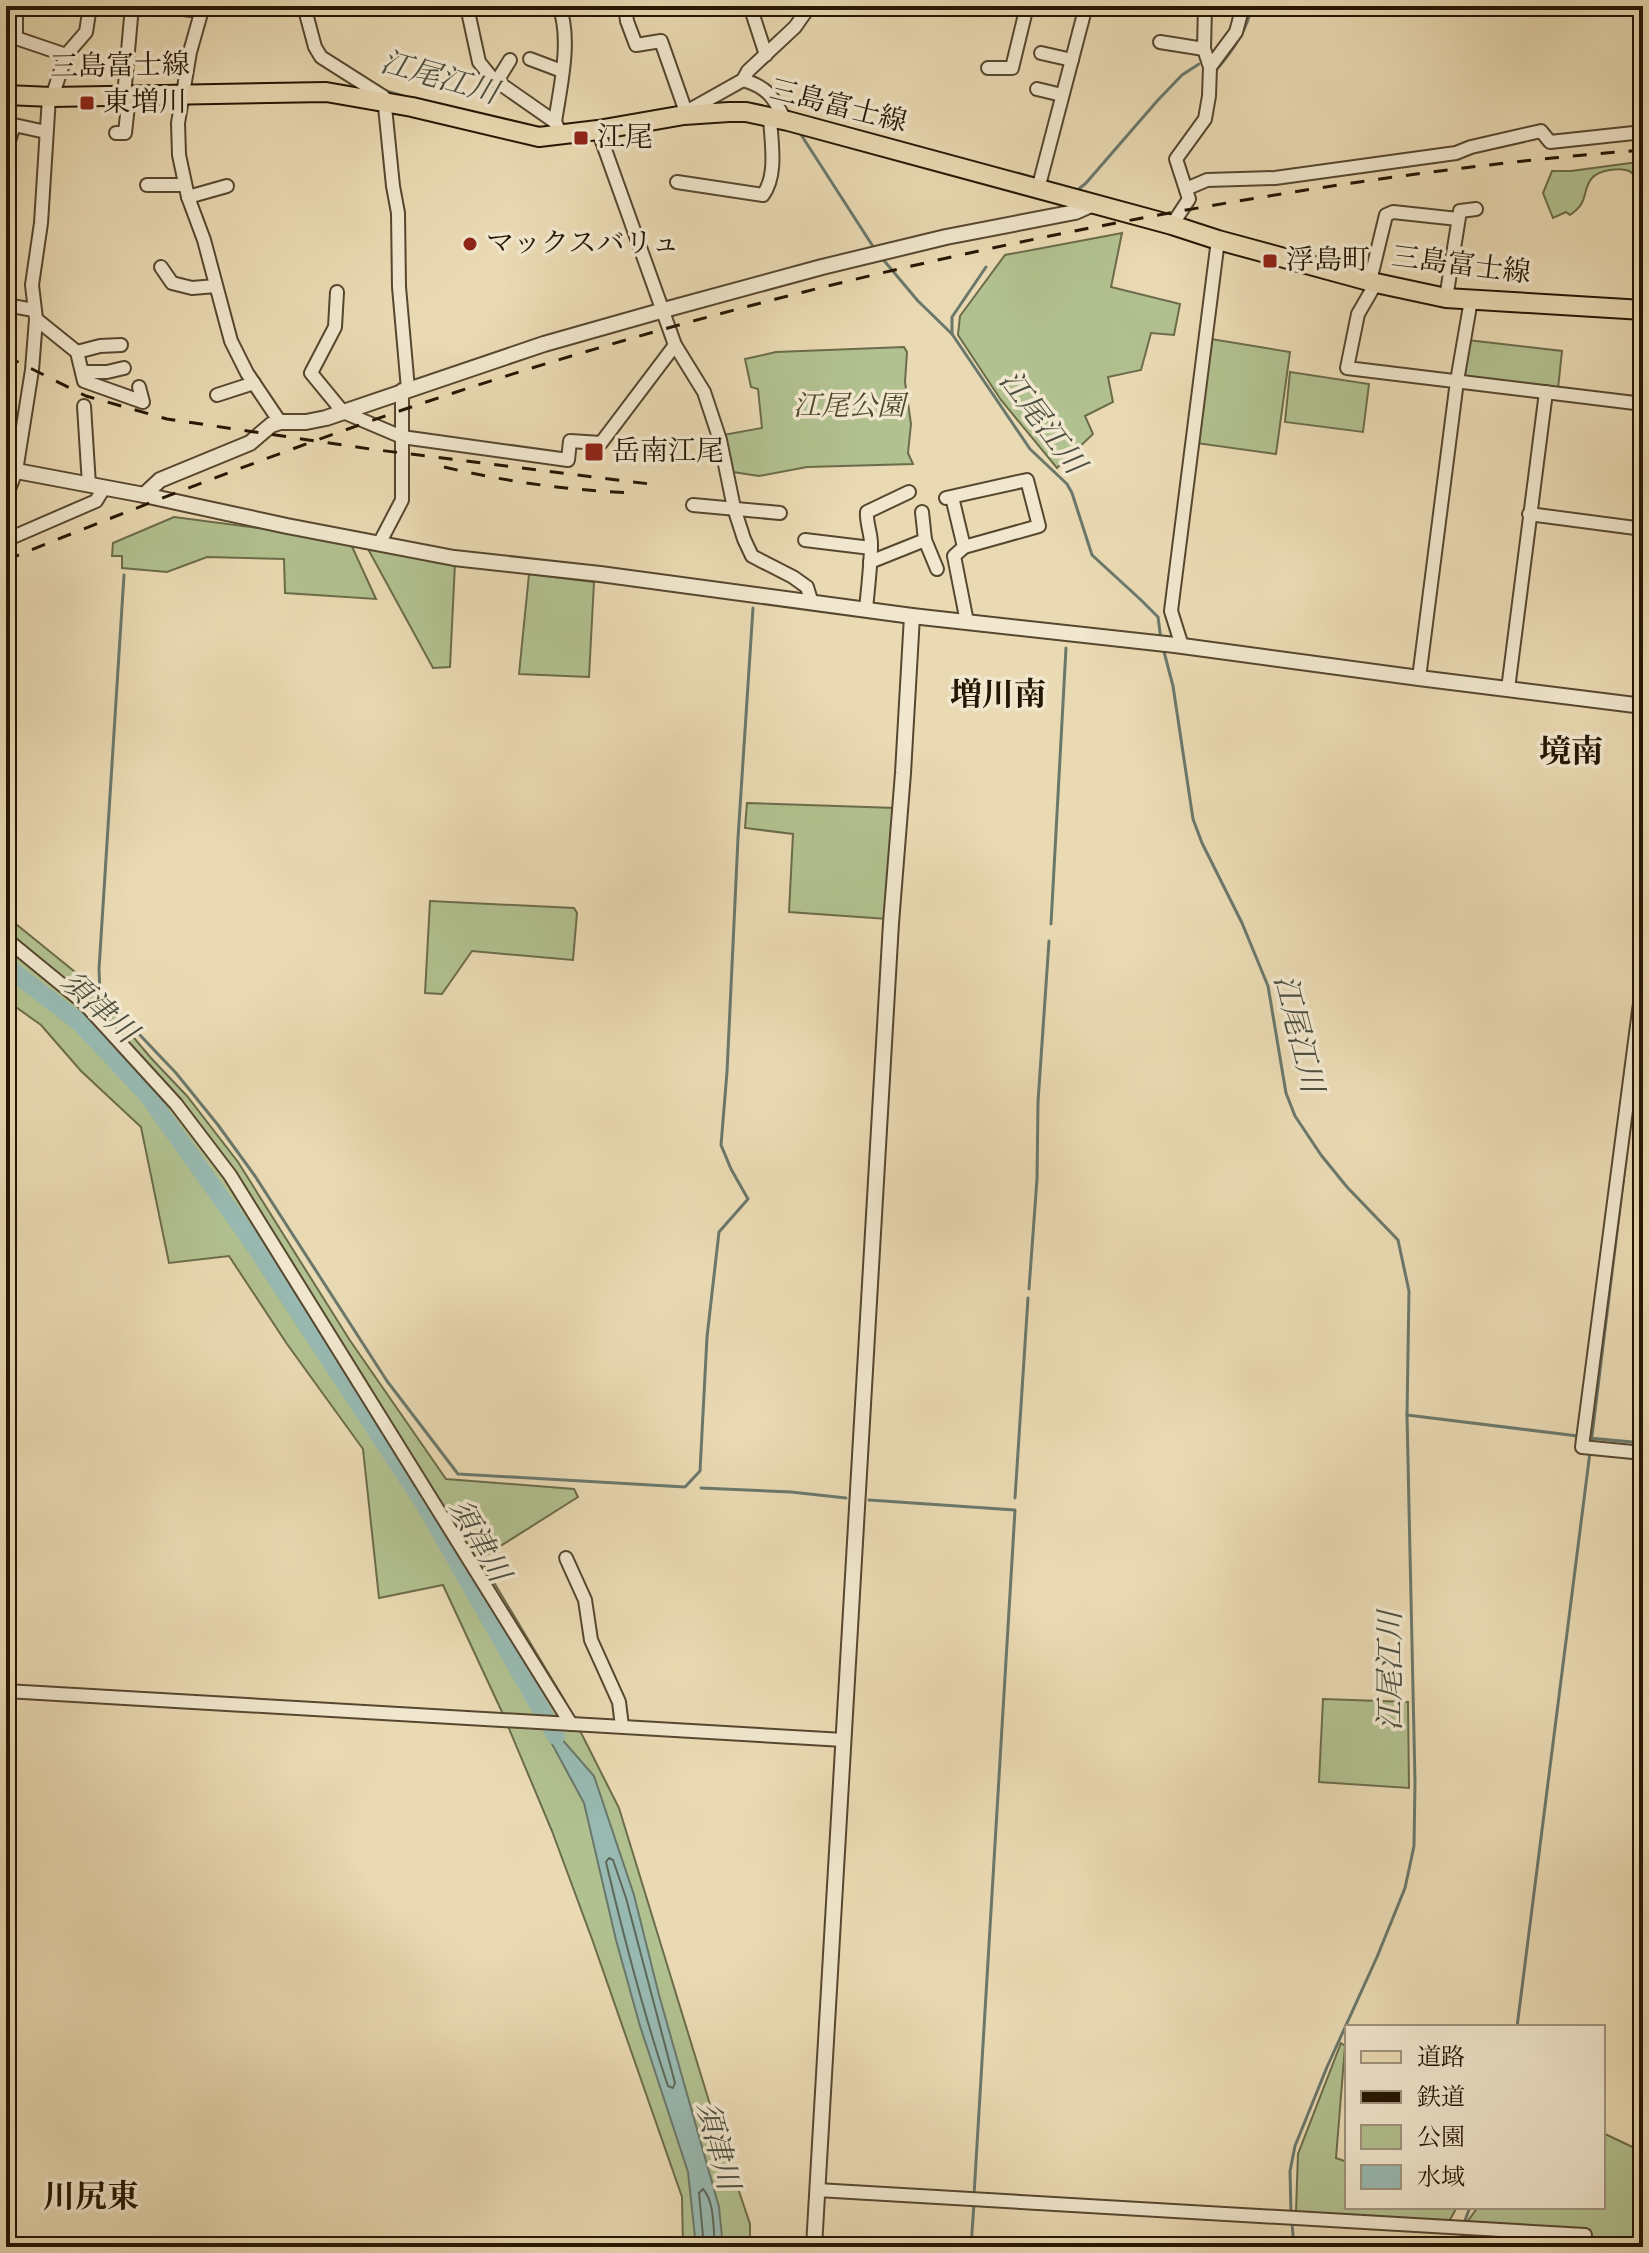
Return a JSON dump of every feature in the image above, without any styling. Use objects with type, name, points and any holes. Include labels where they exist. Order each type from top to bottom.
[{"type":"main road","name":"三島富士線","points":[[6,95],[50,97],[326,92],[447,114],[539,137],[558,129],[598,130],[685,113],[729,112],[777,119],[1373,282],[1446,298],[1643,310]]},
{"type":"street","points":[[16,6],[16,38],[66,55]]},
{"type":"street","points":[[6,497],[32,370],[35,315],[32,285],[41,223],[50,97],[66,55],[86,32],[90,6]]},
{"type":"street","points":[[116,133],[125,133],[132,6]]},
{"type":"street","points":[[156,6],[202,8],[190,52],[178,123],[179,155],[231,341],[280,422]]},
{"type":"street","points":[[304,6],[315,47],[321,57],[384,97],[385,103],[398,213],[405,390],[402,500],[379,544]]},
{"type":"street","points":[[472,6],[469,16],[479,62],[497,81],[558,129]]},
{"type":"street","points":[[558,129],[564,18],[559,6]]},
{"type":"street","points":[[625,6],[636,45],[661,41],[685,113],[743,80],[748,71],[795,27],[812,6]]},
{"type":"street","points":[[750,6],[766,55]]},
{"type":"street","points":[[988,68],[1012,68],[1027,6]]},
{"type":"street","points":[[1038,189],[1086,6]]},
{"type":"street","points":[[1172,225],[1189,199],[1176,159],[1205,119],[1209,96],[1210,67],[1204,49],[1205,6]]},
{"type":"street","points":[[1210,67],[1236,32],[1243,6]]},
{"type":"street","points":[[1160,42],[1204,49]]},
{"type":"street","points":[[1041,53],[1072,60]]},
{"type":"street","points":[[530,59],[562,71]]},
{"type":"street","points":[[497,81],[510,60]]},
{"type":"street","points":[[677,182],[763,195],[770,185],[777,119],[775,100],[768,92],[743,80]]},
{"type":"street","points":[[1037,89],[1062,95]]},
{"type":"street","points":[[6,151],[14,125],[46,132]]},
{"type":"street","points":[[598,130],[675,345],[704,392],[720,440],[734,508],[744,539],[752,556],[807,587],[811,600]]},
{"type":"street","points":[[1186,189],[1207,180],[1275,178],[1456,153],[1541,131],[1550,142],[1643,132]]},
{"type":"street","points":[[147,185],[187,191],[227,186]]},
{"type":"street","points":[[144,495],[160,480],[250,443],[271,425],[280,422],[306,422],[343,412],[544,344],[822,267],[1075,212],[1078,200]]},
{"type":"street","points":[[1446,298],[1460,211],[1476,209]]},
{"type":"street","points":[[1458,219],[1393,212],[1386,215],[1373,282],[1358,314],[1347,368],[1643,404]]},
{"type":"street","points":[[1178,646],[1171,611],[1218,240]]},
{"type":"street","points":[[161,267],[172,283],[192,288],[216,286]]},
{"type":"street","points":[[337,292],[335,327],[311,373],[343,412],[402,437],[568,460],[570,441],[601,443],[675,345]]},
{"type":"street","points":[[1419,678],[1457,381],[1471,300]]},
{"type":"street","points":[[6,305],[35,315],[77,352],[84,381],[143,402],[139,387]]},
{"type":"street","points":[[77,352],[121,345]]},
{"type":"street","points":[[82,372],[124,368]]},
{"type":"street","points":[[217,395],[254,383]]},
{"type":"street","points":[[1508,689],[1546,392]]},
{"type":"street","points":[[6,540],[96,501],[84,406]]},
{"type":"street","points":[[11,470],[454,558],[811,600],[912,616],[1157,643],[1643,706]]},
{"type":"street","points":[[964,547],[949,498],[1027,480],[1039,526],[964,547],[954,556],[967,622]]},
{"type":"street","points":[[866,609],[871,548],[867,512],[909,492]]},
{"type":"street","points":[[693,505],[780,513]]},
{"type":"street","points":[[922,512],[925,540],[937,569]]},
{"type":"street","points":[[1529,514],[1643,529]]},
{"type":"street","points":[[805,540],[871,548]]},
{"type":"street","points":[[870,562],[925,540]]},
{"type":"street","points":[[814,2247],[891,923],[912,616]]},
{"type":"street","points":[[6,939],[83,1002],[176,1104],[230,1175],[571,1724]]},
{"type":"street","points":[[1643,980],[1582,1447],[1643,1453]]},
{"type":"street","points":[[566,1558],[585,1600],[591,1640],[619,1702],[622,1726]]},
{"type":"street","points":[[6,1691],[844,1740]]},
{"type":"street","points":[[817,2190],[1585,2235]]},
{"type":"green space","points":[[1643,164],[1643,184],[1633,173],[1625,170],[1599,173],[1592,178],[1576,210],[1570,215],[1566,212],[1553,218],[1543,193],[1552,171]]},
{"type":"green space","points":[[1122,233],[1111,287],[1180,304],[1174,335],[1151,333],[1141,370],[1108,377],[1113,402],[1085,416],[1093,434],[1057,468],[1001,400],[958,335],[960,316],[1005,255]]},
{"type":"green space","points":[[1211,339],[1290,352],[1276,454],[1196,443]]},
{"type":"green space","points":[[1467,340],[1562,351],[1558,389],[1464,377]]},
{"type":"green space","name":"江尾公園","points":[[904,347],[907,352],[905,382],[911,424],[908,453],[913,464],[807,467],[759,476],[733,472],[723,435],[762,428],[758,389],[751,387],[745,359],[776,352]]},
{"type":"green space","points":[[1290,372],[1369,384],[1363,432],[1285,422]]},
{"type":"green space","points":[[174,517],[349,540],[376,599],[285,593],[284,559],[207,557],[167,572],[122,568],[122,556],[112,556],[113,543]]},
{"type":"green space","points":[[368,549],[455,563],[450,667],[433,668]]},
{"type":"green space","points":[[529,574],[594,582],[589,677],[519,674]]},
{"type":"green space","points":[[747,803],[896,808],[887,919],[789,912],[793,834],[745,828]]},
{"type":"green space","points":[[430,901],[574,908],[577,913],[573,960],[472,951],[442,994],[425,993]]},
{"type":"green space","points":[[6,916],[85,980],[187,1096],[238,1162],[349,1339],[446,1479],[574,1489],[578,1497],[480,1559],[565,1701],[619,1808],[750,2224],[750,2247],[683,2247],[682,2197],[592,1939],[552,1831],[502,1712],[443,1585],[379,1598],[363,1449],[287,1344],[229,1256],[169,1263],[141,1127],[81,1071],[41,1025],[6,1000]]},
{"type":"green space","points":[[1323,1699],[1408,1702],[1409,1788],[1319,1782]]},
{"type":"green space","points":[[1341,2043],[1345,2046],[1336,2158],[1345,2161],[1345,2209],[1456,2209],[1447,2225],[1296,2212],[1298,2154]]},
{"type":"green space","points":[[1605,2134],[1643,2152],[1643,2247],[1459,2247],[1462,2229],[1477,2209],[1605,2209]]},
{"type":"water","points":[[553,1729],[594,1776],[634,1895],[719,2207],[723,2247],[696,2247],[688,2172],[640,2026],[584,1803],[545,1731]]},
{"type":"waterway","points":[[1217,69],[1239,39],[1252,6]]},
{"type":"waterway","points":[[1074,193],[1182,75],[1199,64]]},
{"type":"waterway","name":"江尾江川","points":[[383,90],[403,96]]},
{"type":"waterway","name":"江尾江川","points":[[798,130],[874,248]]},
{"type":"waterway","name":"江尾江川","points":[[881,257],[918,301],[952,334],[1030,449],[1067,484],[1092,555],[1158,617],[1161,640]]},
{"type":"waterway","points":[[952,334],[952,317],[986,267]]},
{"type":"waterway","points":[[124,575],[100,993],[176,1073],[218,1125],[255,1176],[387,1381],[458,1474],[685,1487],[700,1471],[707,1337],[719,1232],[748,1199],[721,1145],[753,608]]},
{"type":"waterway","points":[[1051,924],[1066,648]]},
{"type":"waterway","name":"江尾江川","points":[[1163,648],[1173,686],[1193,819],[1268,986],[1286,1093],[1295,1116],[1321,1155],[1398,1240],[1409,1291],[1407,1415],[1414,1846],[1405,1888],[1346,2025]]},
{"type":"waterway","points":[[1029,1289],[1049,941]]},
{"type":"waterway","name":"須津川","points":[[6,966],[80,1023],[146,1093],[251,1240],[425,1505],[556,1736]]},
{"type":"waterway","points":[[1591,1444],[1627,1150]]},
{"type":"waterway","points":[[1015,1498],[1028,1298]]},
{"type":"waterway","points":[[1407,1415],[1578,1436]]},
{"type":"waterway","points":[[1589,1438],[1643,1443]]},
{"type":"waterway","points":[[1517,2025],[1590,1452]]},
{"type":"waterway","points":[[701,1488],[846,1498]]},
{"type":"waterway","points":[[869,1500],[1015,1510],[974,2195]]},
{"type":"waterway","name":"江尾江川","points":[[1291,2215],[1290,2171],[1295,2146],[1345,2027]]},
{"type":"waterway","points":[[971,2247],[974,2203]]},
{"type":"waterway","points":[[1463,2226],[1469,2209]]},
{"type":"waterway","name":"江尾江川","points":[[1292,2223],[1294,2247]]},
{"type":"waterway","points":[[1460,2247],[1462,2233]]},
{"type":"waterway","points":[[6,2239],[7,2247]]},
{"type":"railway","points":[[6,560],[322,438],[429,401],[604,346],[780,298],[958,256],[1200,208],[1452,169],[1643,150]]},
{"type":"railway","points":[[6,356],[86,396],[167,419],[370,449],[650,484]]},
{"type":"railway","points":[[444,467],[540,485],[638,493]]},
{"type":"place","name":"東増川","points":[[87,103]]},
{"type":"place","name":"江尾","points":[[581,138]]},
{"type":"place","name":"マックスバリュ","points":[[470,244]]},
{"type":"place","name":"浮島町","points":[[1270,261]]},
{"type":"place","name":"岳南江尾","points":[[594,452]]},
{"type":"district","name":"増川南","points":[[998,696]]},
{"type":"district","name":"境南","points":[[1571,753]]},
{"type":"district","name":"川尻東","points":[[91,2198]]}]
